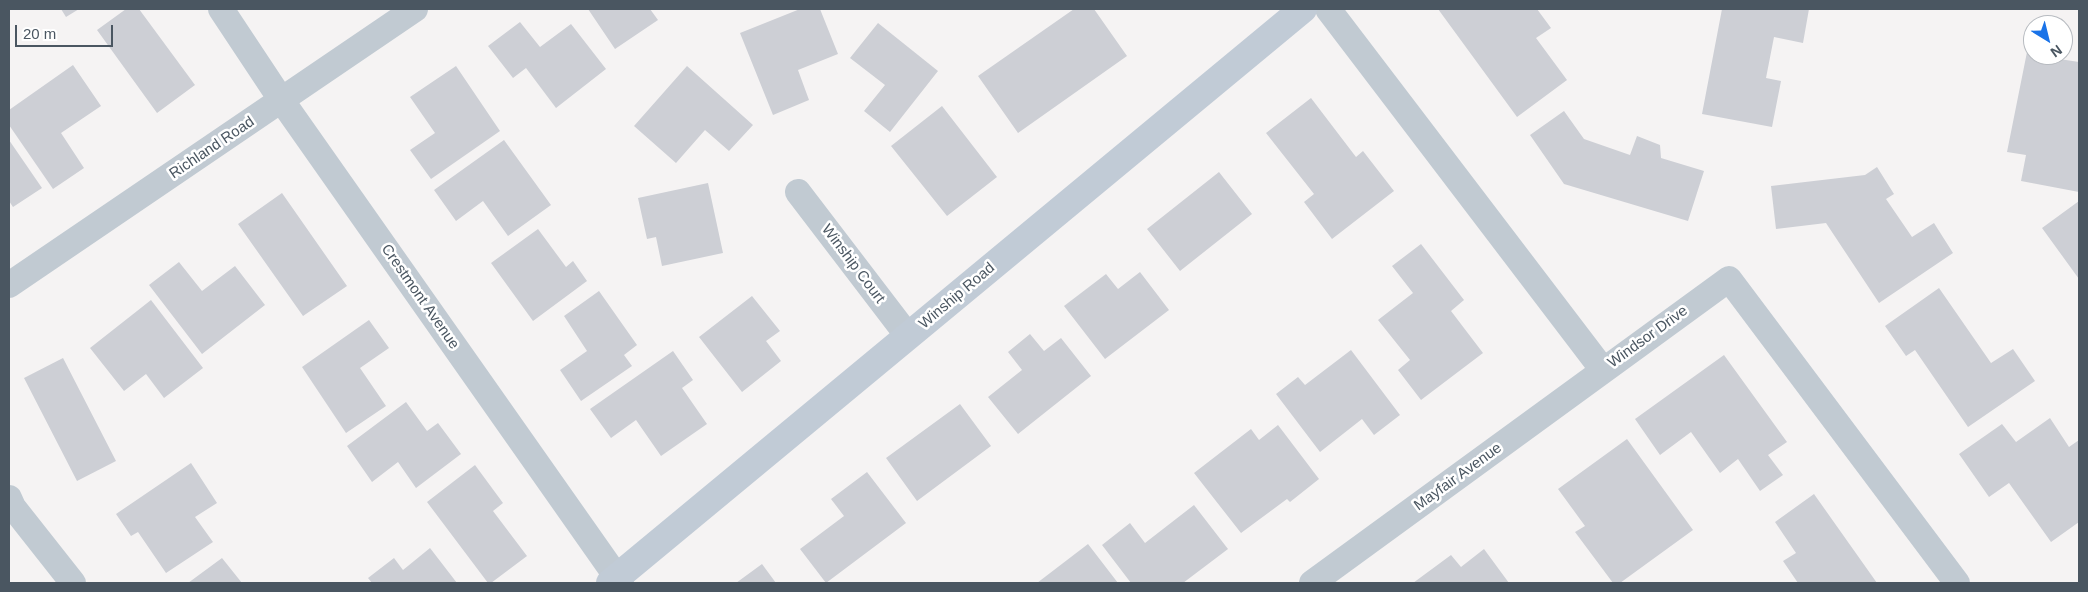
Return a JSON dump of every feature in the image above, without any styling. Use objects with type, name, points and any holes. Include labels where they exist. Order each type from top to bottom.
[{"type":"street","name":"Crestmont Avenue","points":[[221,9],[282,100],[616,581]]},
{"type":"street","name":"Richland Road","points":[[9,285],[414,9]]},
{"type":"street","name":"Winship Road","points":[[616,581],[908,336],[1304,9]]},
{"type":"street","name":"Windsor Drive","points":[[1328,9],[1603,370],[1729,278],[1957,583]]},
{"type":"street","name":"Winship Court","points":[[798,192],[908,336]]},
{"type":"street","name":"Mayfair Avenue","points":[[1312,583],[1603,370]]},
{"type":"street","points":[[9,498],[13,507],[73,583]]},
{"type":"building","points":[[61,9],[79,9],[66,17]]},
{"type":"building","points":[[126,9],[139,9],[195,85],[157,113],[97,30]]},
{"type":"building","points":[[588,9],[650,9],[658,20],[615,49]]},
{"type":"building","points":[[800,9],[820,9],[838,54],[798,70],[809,100],[773,115],[740,33]]},
{"type":"building","points":[[1074,9],[1094,9],[1127,56],[1018,133],[978,76]]},
{"type":"building","points":[[1438,9],[1537,9],[1551,28],[1536,38],[1567,80],[1517,117]]},
{"type":"building","points":[[1722,9],[1809,9],[1803,43],[1774,37],[1766,78],[1781,81],[1772,127],[1702,114]]},
{"type":"building","points":[[520,22],[540,47],[571,24],[606,69],[556,108],[526,68],[513,78],[488,46]]},
{"type":"building","points":[[878,23],[938,71],[890,132],[864,111],[885,85],[850,58]]},
{"type":"building","points":[[2073,61],[2079,62],[2079,192],[2021,181],[2026,155],[2007,152],[2024,65],[2073,65]]},
{"type":"building","points":[[73,65],[101,106],[61,133],[84,168],[53,189],[9,125],[9,110]]},
{"type":"building","points":[[456,66],[500,131],[431,179],[410,150],[435,133],[410,97]]},
{"type":"building","points":[[687,66],[753,125],[729,151],[705,130],[676,163],[634,126]]},
{"type":"building","points":[[1311,98],[1356,157],[1363,151],[1394,191],[1332,239],[1304,202],[1314,194],[1266,133]]},
{"type":"building","points":[[942,106],[997,177],[947,216],[891,146]]},
{"type":"building","points":[[1564,111],[1584,139],[1630,155],[1637,136],[1660,145],[1661,158],[1704,171],[1688,221],[1564,184],[1530,135]]},
{"type":"building","points":[[9,140],[42,188],[13,207],[9,201]]},
{"type":"building","points":[[504,140],[551,205],[508,236],[483,201],[456,221],[434,190]]},
{"type":"building","points":[[1877,167],[1894,194],[1886,199],[1912,237],[1934,223],[1953,253],[1879,303],[1826,223],[1776,229],[1771,186],[1865,175]]},
{"type":"building","points":[[1219,172],[1252,214],[1180,271],[1147,229]]},
{"type":"building","points":[[708,183],[723,253],[662,266],[656,237],[647,239],[638,198]]},
{"type":"building","points":[[282,193],[347,286],[303,316],[238,224]]},
{"type":"building","points":[[2079,201],[2079,279],[2042,228]]},
{"type":"building","points":[[538,229],[566,267],[573,261],[587,281],[533,321],[491,263]]},
{"type":"building","points":[[1421,244],[1464,300],[1451,311],[1483,353],[1421,400],[1398,370],[1410,360],[1378,320],[1413,293],[1392,266]]},
{"type":"building","points":[[179,262],[202,291],[235,266],[265,305],[202,354],[149,285]]},
{"type":"building","points":[[1140,272],[1169,310],[1105,359],[1064,306],[1106,274],[1118,289]]},
{"type":"building","points":[[1939,288],[1991,363],[2013,349],[2035,381],[1968,427],[1915,350],[1906,356],[1885,326]]},
{"type":"building","points":[[599,291],[637,345],[624,355],[632,366],[581,401],[560,370],[587,351],[564,316]]},
{"type":"building","points":[[752,296],[780,331],[766,341],[781,361],[742,392],[699,337]]},
{"type":"building","points":[[151,300],[203,368],[164,398],[146,374],[124,391],[90,348]]},
{"type":"building","points":[[369,320],[389,348],[360,368],[386,406],[346,433],[302,367]]},
{"type":"building","points":[[1030,334],[1044,351],[1061,338],[1091,376],[1018,434],[988,397],[1022,370],[1008,352]]},
{"type":"building","points":[[1351,350],[1400,415],[1374,435],[1362,419],[1320,452],[1276,394],[1298,377],[1305,385]]},
{"type":"building","points":[[673,351],[693,380],[682,388],[707,424],[661,456],[636,420],[611,438],[590,409]]},
{"type":"building","points":[[1724,355],[1787,442],[1768,455],[1783,475],[1760,491],[1738,459],[1720,473],[1691,432],[1660,455],[1635,419]]},
{"type":"building","points":[[63,358],[116,461],[77,481],[24,378]]},
{"type":"building","points":[[406,402],[427,431],[438,423],[461,454],[416,488],[398,462],[372,482],[347,446]]},
{"type":"building","points":[[960,404],[991,446],[917,501],[886,458]]},
{"type":"building","points":[[2050,418],[2069,447],[2079,440],[2079,522],[2051,542],[2009,483],[1989,497],[1959,454],[2002,424],[2016,442]]},
{"type":"building","points":[[1278,425],[1319,479],[1290,502],[1287,499],[1241,533],[1194,473],[1251,429],[1259,440]]},
{"type":"building","points":[[1627,439],[1693,530],[1620,583],[1613,583],[1575,532],[1585,526],[1558,489]]},
{"type":"building","points":[[191,463],[217,503],[195,517],[213,542],[166,573],[138,532],[131,536],[116,514]]},
{"type":"building","points":[[475,465],[503,503],[493,511],[527,556],[491,583],[488,583],[427,502]]},
{"type":"building","points":[[867,472],[906,523],[826,583],[800,549],[844,516],[831,499]]},
{"type":"building","points":[[1814,494],[1877,583],[1798,583],[1783,561],[1796,553],[1775,522]]},
{"type":"building","points":[[1194,505],[1228,549],[1183,583],[1131,583],[1102,545],[1130,523],[1145,543]]},
{"type":"building","points":[[1088,544],[1118,583],[1037,583]]},
{"type":"building","points":[[430,548],[457,583],[372,583],[368,578],[394,558],[403,570]]},
{"type":"building","points":[[1484,549],[1509,583],[1413,583],[1451,555],[1461,567]]},
{"type":"building","points":[[222,558],[242,583],[188,583]]},
{"type":"building","points":[[762,564],[776,583],[736,583]]}]
